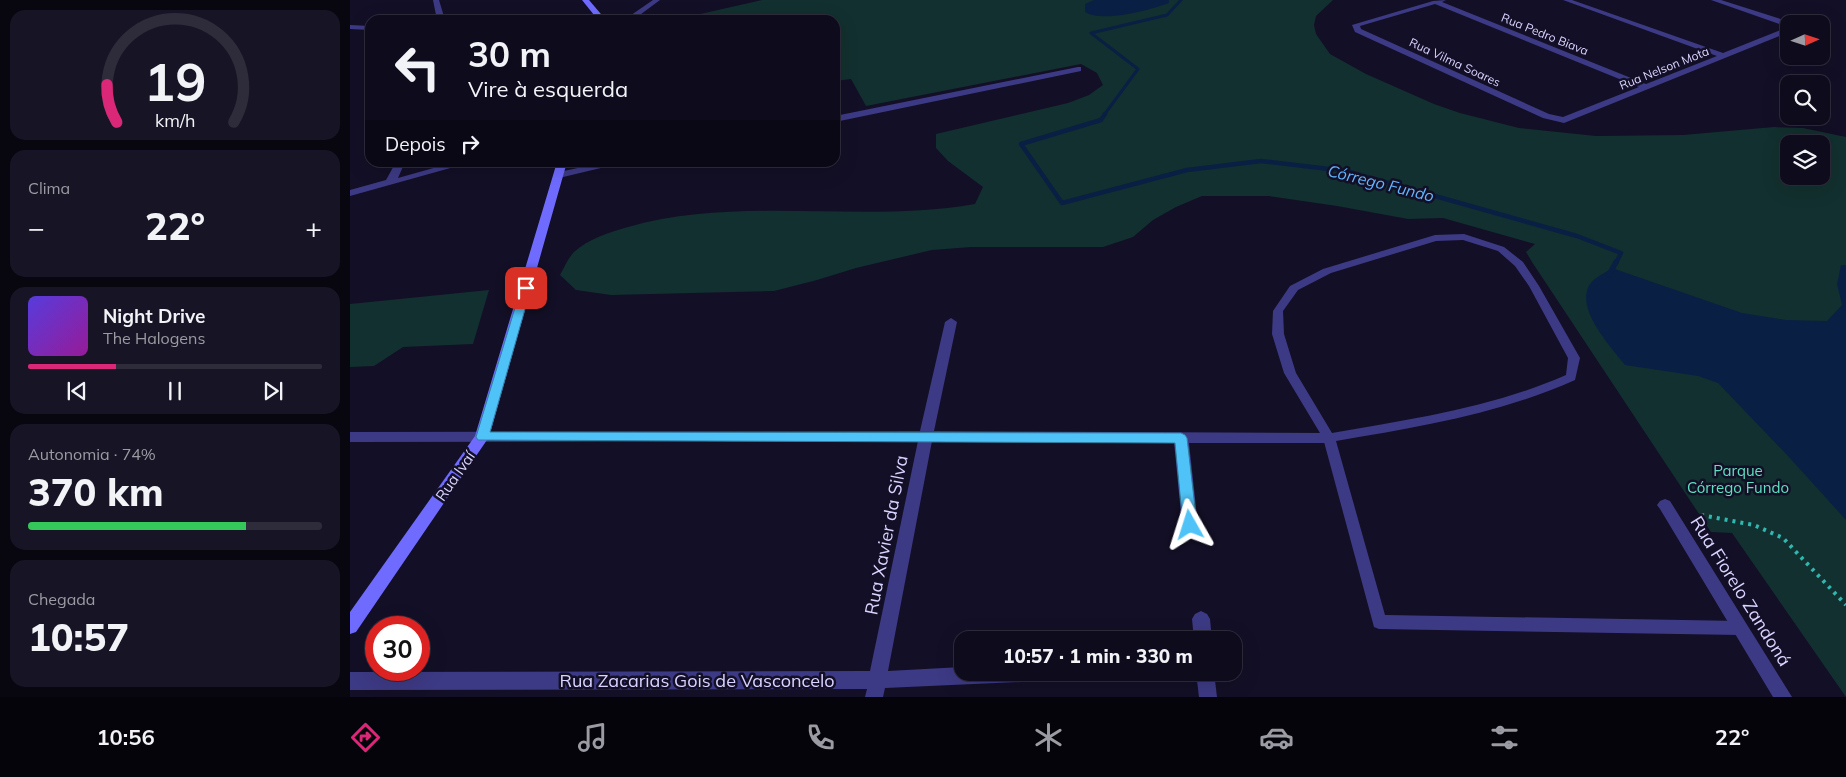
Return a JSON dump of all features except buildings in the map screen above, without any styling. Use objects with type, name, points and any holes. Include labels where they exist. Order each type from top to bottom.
[{"type":"main road","points":[[585,0],[598,15]]},
{"type":"main road","name":"Rua Ivaí","points":[[350,626],[482,437],[561,167]]},
{"type":"street","points":[[436,0],[440,15]]},
{"type":"street","points":[[635,15],[657,0]]},
{"type":"street","points":[[1566,0],[1725,56]]},
{"type":"street","points":[[1714,0],[1780,22]]},
{"type":"street","name":"Rua Vilma Soares","points":[[1439,1],[1356,25],[1358,30],[1546,116]]},
{"type":"street","name":"Rua Pedro Biava","points":[[1439,1],[1647,87]]},
{"type":"street","points":[[350,27],[365,28]]},
{"type":"street","name":"Rua Nelson Mota","points":[[1546,116],[1564,120],[1725,56],[1780,29]]},
{"type":"street","points":[[840,118],[1078,69]]},
{"type":"street","points":[[391,181],[399,167]]},
{"type":"street","points":[[350,193],[448,167]]},
{"type":"street","points":[[559,175],[598,167]]},
{"type":"street","name":"Rua Xavier da Silva","points":[[875,688],[951,322]]},
{"type":"street","points":[[350,438],[926,436],[1329,438]]},
{"type":"street","points":[[1181,438],[1190,525]]},
{"type":"street","name":"Rua Fiorelo Zandoná","points":[[1664,505],[1783,697]]},
{"type":"street","points":[[1201,619],[1202,631]]},
{"type":"street","name":"Rua Zacarias Gois de Vasconcelo","points":[[350,681],[875,688],[954,680]]},
{"type":"street","points":[[1206,681],[1208,697]]},
{"type":"lane","points":[[1329,438],[1475,410],[1544,390],[1571,377],[1574,358],[1520,264],[1501,249],[1464,237],[1435,238],[1327,272],[1294,288],[1278,311],[1278,334],[1290,373],[1329,438],[1379,622],[1740,628]]},
{"type":"path","points":[[1701,516],[1744,523],[1783,538],[1846,605]]},
{"type":"green space","name":"Parque Córrego Fundo","points":[[762,0],[1333,0],[1316,16],[1314,25],[1316,34],[1330,54],[1366,74],[1434,104],[1460,113],[1519,128],[1596,136],[1683,135],[1774,127],[1803,128],[1846,137],[1846,266],[1843,265],[1846,269],[1846,697],[1732,533],[1711,532],[1532,262],[1526,252],[1535,244],[1443,218],[1408,219],[1269,196],[1202,196],[1176,207],[1153,220],[1133,237],[1103,247],[971,247],[932,250],[856,268],[774,291],[611,295],[576,290],[560,275],[574,252],[592,240],[628,227],[671,218],[714,213],[758,211],[888,212],[975,204],[983,187],[948,161],[936,148],[936,134],[1068,103],[1089,95],[1103,85],[1097,73],[1081,64],[866,106],[851,79],[840,80],[840,15],[696,15]]},
{"type":"green space","points":[[489,290],[473,344],[403,347],[374,366],[350,367],[350,304]]},
{"type":"water","points":[[1094,0],[1169,0],[1169,3],[1139,12],[1103,16],[1085,12],[1085,4]]},
{"type":"water","points":[[1841,265],[1846,266],[1846,520],[1718,383],[1698,376],[1625,365],[1596,327],[1587,304],[1586,294],[1590,284],[1597,277],[1612,268],[1742,313],[1786,320],[1827,321],[1842,305],[1837,284]]},
{"type":"waterway","name":"Córrego Fundo","points":[[1104,115],[1138,69],[1091,33],[1167,15],[1181,0]]},
{"type":"waterway","name":"Córrego Fundo","points":[[1105,114],[1101,120],[1021,144],[1062,203],[1187,170],[1261,161],[1346,171],[1577,236],[1621,253],[1616,263]]},
{"type":"waterway","name":"Córrego Fundo","points":[[1609,275],[1616,262]]},
{"type":"route","points":[[526,288],[482,437],[926,436],[1181,438],[1190,525]]}]
